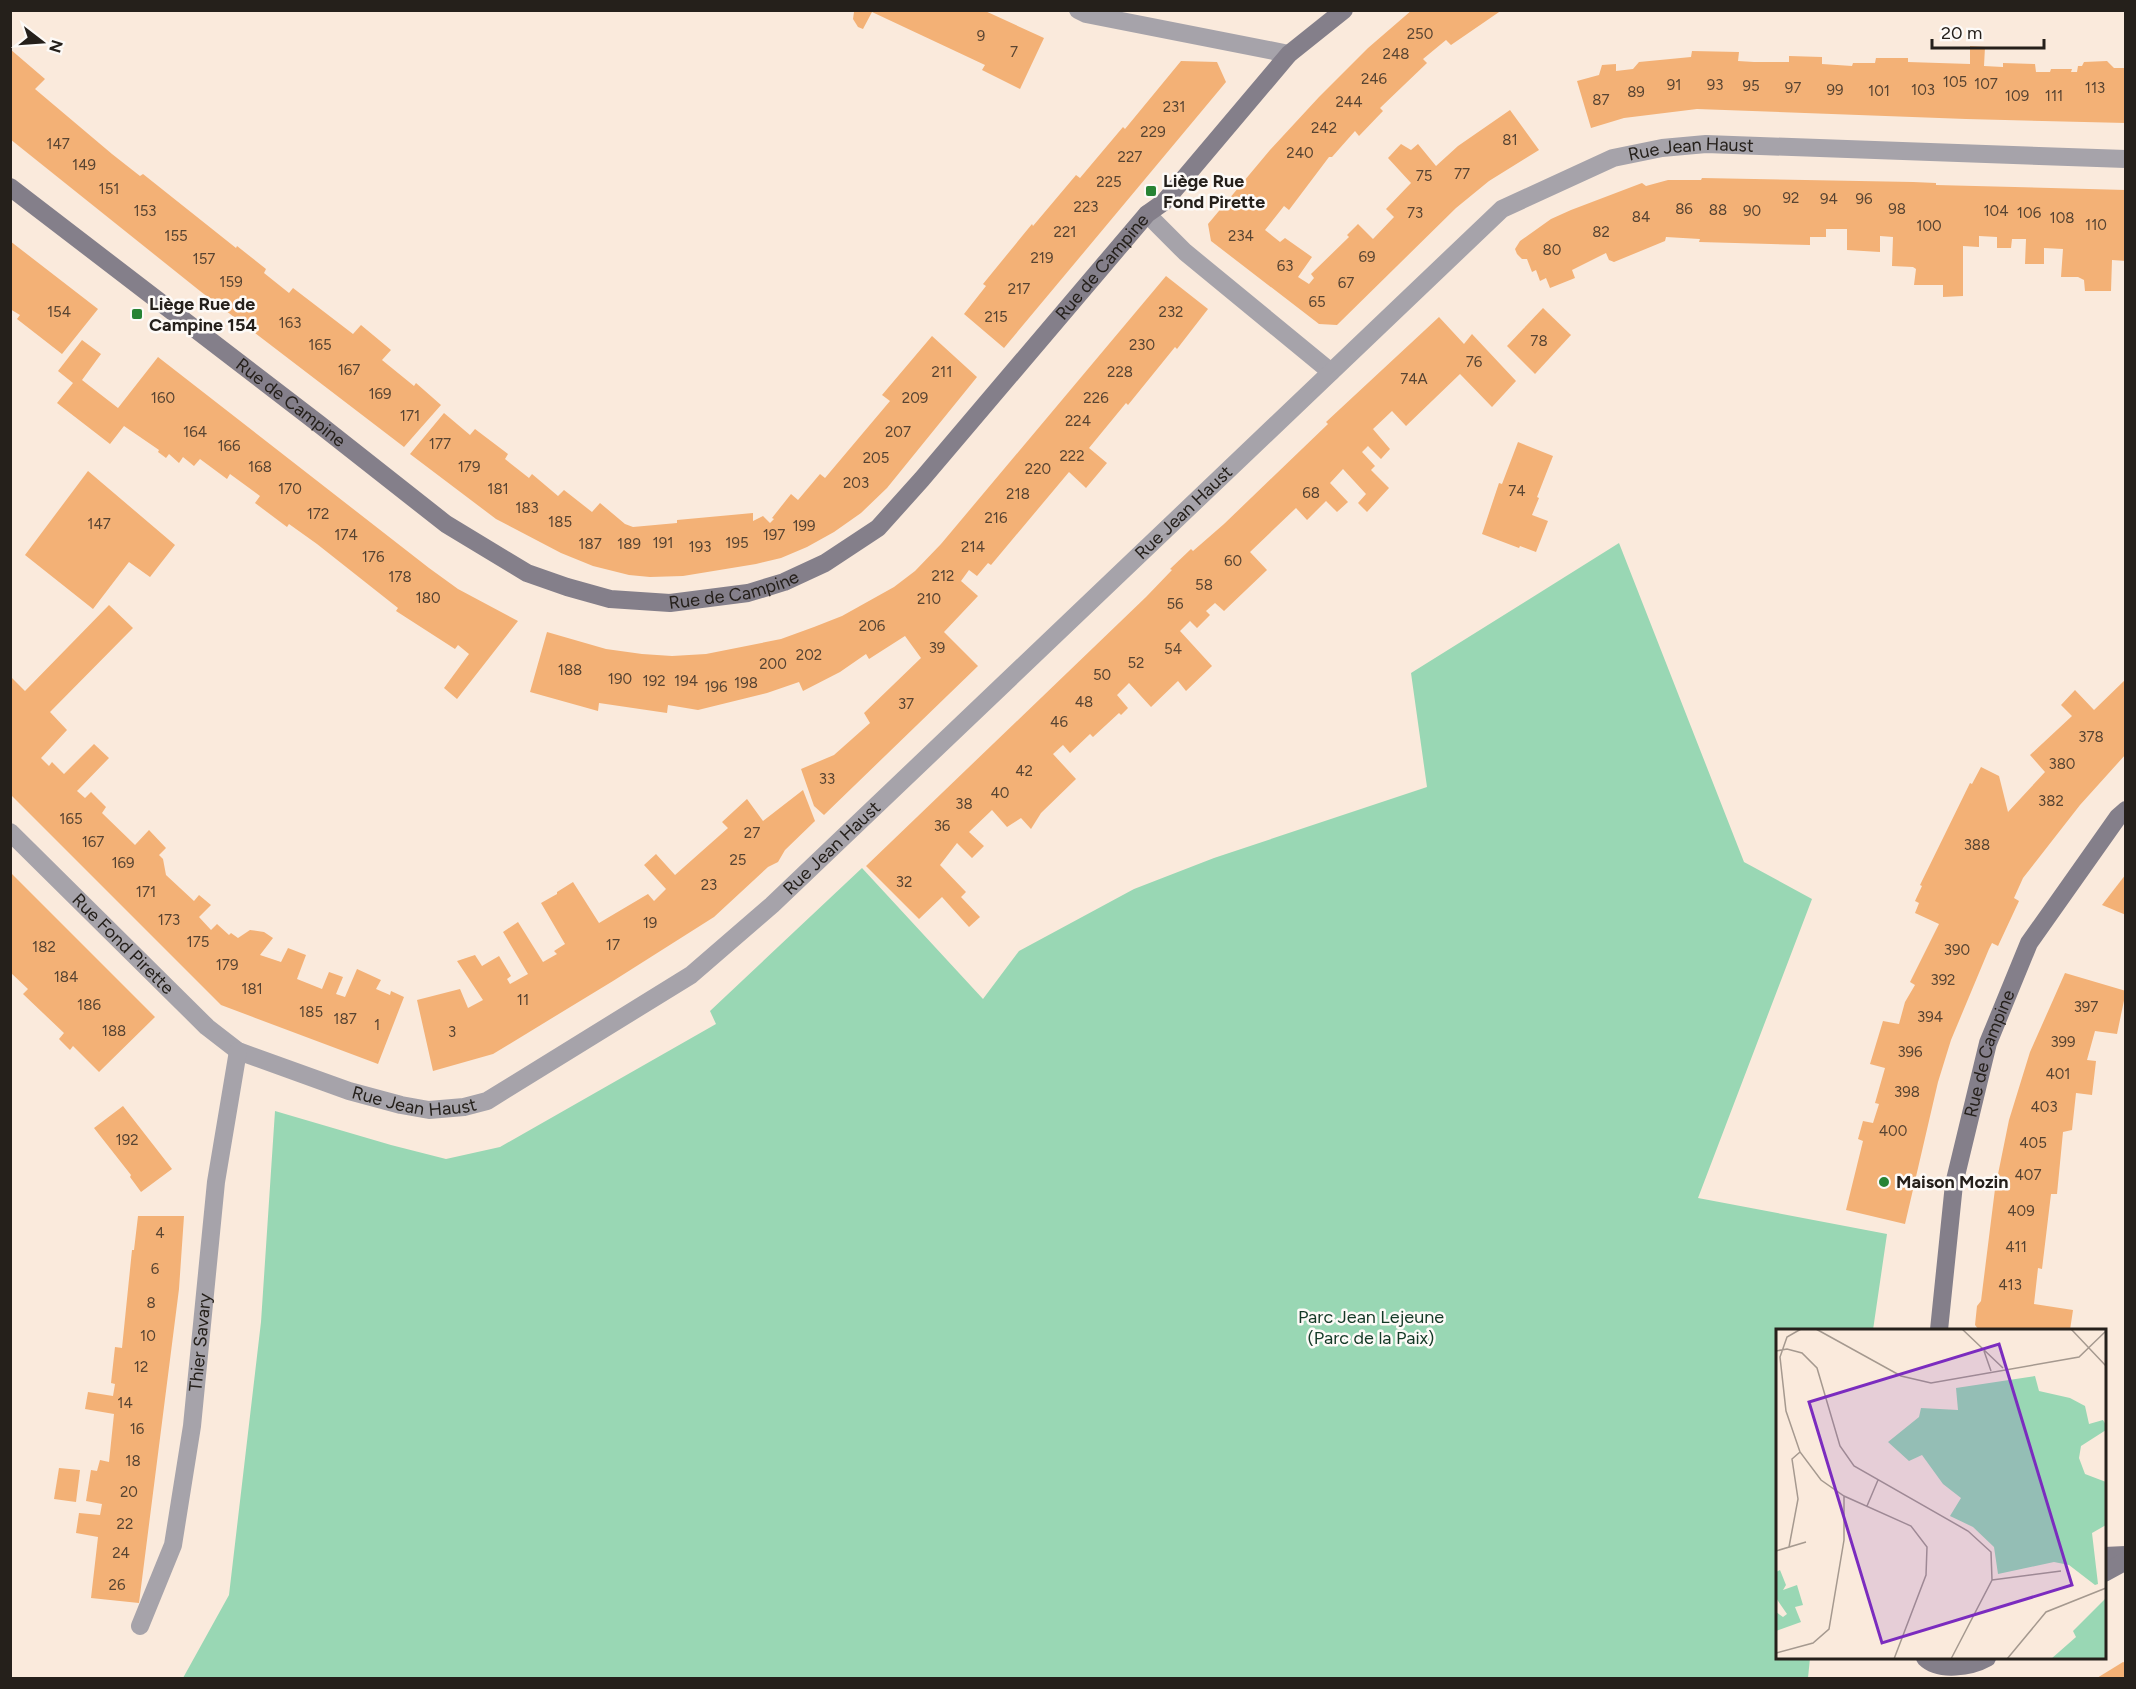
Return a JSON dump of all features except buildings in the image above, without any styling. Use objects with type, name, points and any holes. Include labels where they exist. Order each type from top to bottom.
[{"type":"street","points":[[1078,10],[1086,14],[1289,54]]},
{"type":"street","name":"Rue de Campine","points":[[10,187],[446,524],[527,573],[610,599],[670,603],[748,593],[784,582],[825,562],[878,528],[1147,214],[1164,202],[1289,54],[1344,10]]},
{"type":"street","name":"Rue Jean Haust","points":[[238,1051],[349,1091],[401,1105],[429,1110],[464,1107],[487,1101],[692,975],[772,905],[1502,209],[1613,158],[1662,148],[1706,144],[2126,159]]},
{"type":"street","points":[[1147,214],[1185,252],[1331,372]]},
{"type":"street","name":"Rue de Campine","points":[[1939,1329],[1954,1184],[1988,1043],[2029,943],[2126,810]]},
{"type":"street","name":"Rue Fond Pirette","points":[[10,832],[207,1027],[238,1051]]},
{"type":"street","name":"Thier Savary","points":[[140,1626],[173,1545],[192,1426],[216,1182],[238,1051]]},
{"type":"street","points":[[2106,1556],[2126,1555]]},
{"type":"street","points":[[2106,1572],[2126,1561]]},
{"type":"street","points":[[1925,1666],[1967,1665],[1984,1659]]},
{"type":"green space","name":"Parc Jean Lejeune (Parc de la Paix)","points":[[1619,543],[1744,862],[1812,899],[1698,1198],[1887,1234],[1873,1329],[1776,1329],[1776,1659],[1810,1659],[1808,1678],[183,1678],[229,1595],[261,1322],[275,1111],[446,1159],[500,1147],[716,1024],[710,1011],[862,868],[983,999],[1019,951],[1134,889],[1214,858],[1427,787],[1411,673]]},
{"type":"place","name":"Liège Rue Fond Pirette","points":[[1151,191]]},
{"type":"place","name":"Liège Rue de Campine 154","points":[[137,314]]},
{"type":"place","name":"Maison Mozin","points":[[1884,1182]]}]
